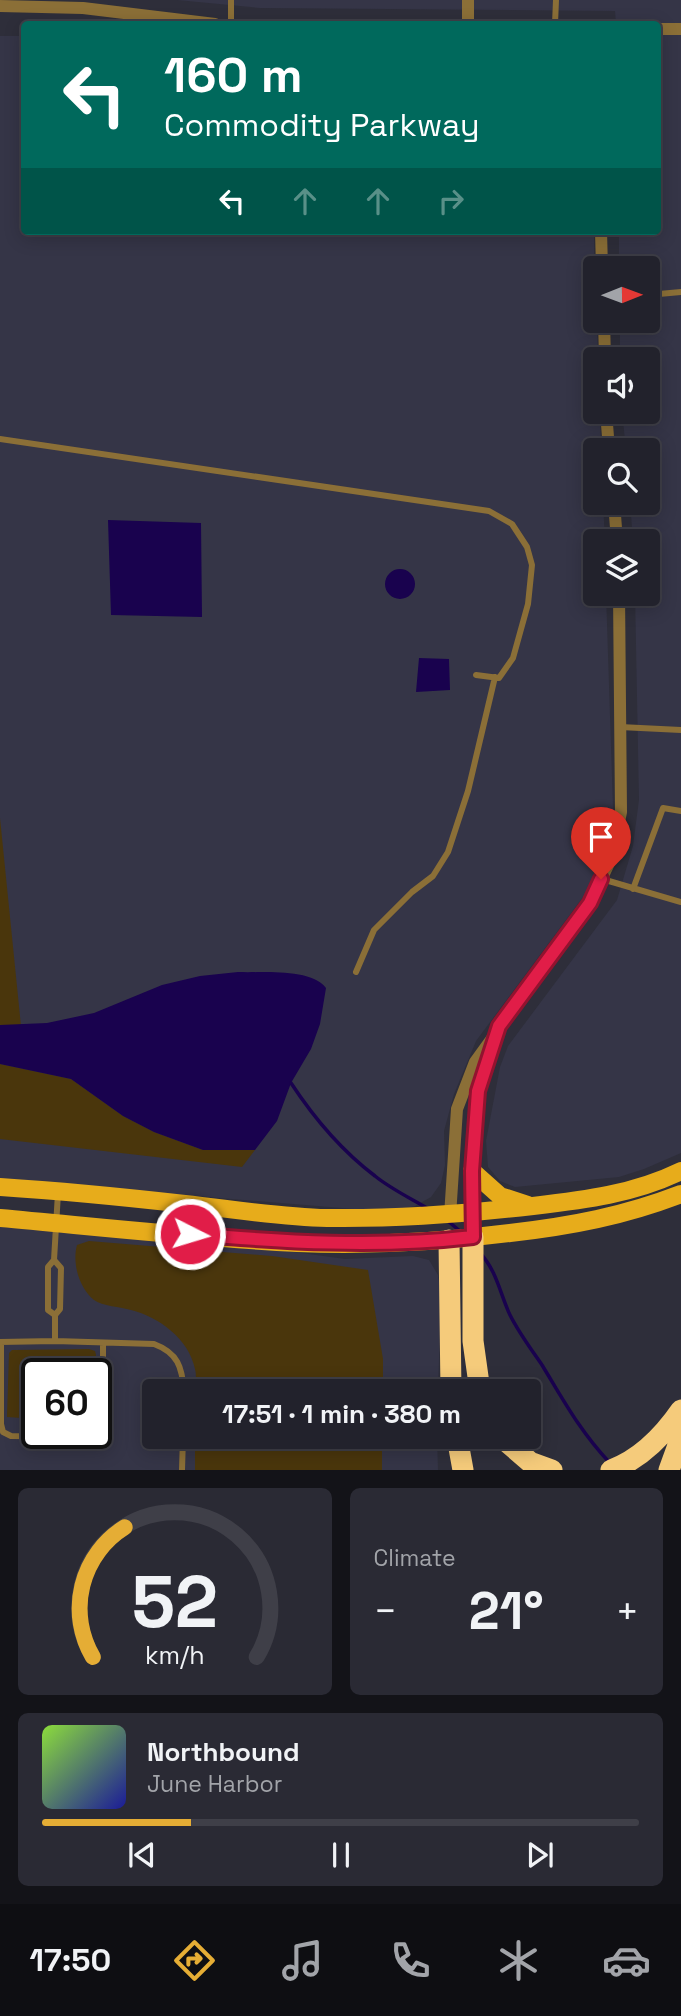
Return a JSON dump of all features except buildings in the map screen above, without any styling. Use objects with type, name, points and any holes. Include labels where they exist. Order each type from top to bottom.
[{"type":"highway","points":[[473,1237],[473,1341],[478,1379]]},
{"type":"highway","points":[[449,1240],[451,1379]]},
{"type":"highway","points":[[611,1470],[626,1465],[649,1449],[681,1410]]},
{"type":"highway","points":[[669,1470],[681,1437]]},
{"type":"highway","points":[[459,1449],[463,1470]]},
{"type":"highway","points":[[515,1449],[530,1462],[552,1470]]},
{"type":"main road","points":[[472,1171],[500,1196],[532,1206]]},
{"type":"main road","points":[[0,1187],[324,1218],[450,1216],[619,1194],[656,1183],[681,1171]]},
{"type":"main road","points":[[0,1218],[298,1243],[367,1243],[449,1240],[570,1226],[638,1211],[681,1195]]},
{"type":"main road","points":[[473,1214],[473,1237]]},
{"type":"main road","points":[[449,1240],[450,1216]]},
{"type":"street","points":[[468,0],[468,21]]},
{"type":"street","points":[[0,6],[25,3],[82,4],[195,21]]},
{"type":"street","points":[[661,29],[681,29]]},
{"type":"street","points":[[601,235],[602,256]]},
{"type":"street","points":[[450,1216],[457,1109],[475,1062],[590,903],[612,857],[621,811],[619,606]]},
{"type":"street","points":[[473,1214],[472,1171],[478,1091],[499,1026]]},
{"type":"lane","points":[[231,0],[231,21]]},
{"type":"lane","points":[[555,21],[556,0]]},
{"type":"lane","points":[[660,294],[681,293]]},
{"type":"lane","points":[[0,439],[489,511],[512,524],[527,547],[532,565],[528,604],[513,658],[499,678],[476,675]]},
{"type":"lane","points":[[356,972],[374,930],[412,892],[433,876],[448,852],[468,790],[495,677]]},
{"type":"lane","points":[[620,727],[681,730]]},
{"type":"lane","points":[[633,889],[663,808],[681,811]]},
{"type":"lane","points":[[601,879],[681,902]]},
{"type":"lane","points":[[55,1315],[48,1310],[48,1267],[54,1260],[58,1192]]},
{"type":"lane","points":[[54,1260],[61,1268],[60,1309],[55,1315],[55,1341]]},
{"type":"lane","points":[[103,1343],[103,1426],[99,1435],[10,1436],[3,1432],[1,1342],[55,1341],[154,1344],[174,1354],[181,1364],[183,1379]]},
{"type":"lane","points":[[182,1470],[183,1449]]},
{"type":"shaded area","points":[[177,0],[681,0],[681,1153],[619,1177],[515,1187],[500,1181],[488,1167],[486,1141],[500,1067],[508,1046],[617,900],[633,846],[639,800],[635,606],[660,606],[660,529],[632,529],[631,515],[660,515],[660,438],[625,438],[623,424],[660,424],[660,347],[620,347],[620,333],[660,333],[660,256],[619,256],[619,235],[661,235],[661,21],[616,21],[615,11],[260,8]]},
{"type":"shaded area","points":[[0,36],[21,36],[21,235],[594,235],[594,256],[583,256],[583,333],[597,333],[598,347],[583,347],[583,424],[600,424],[601,438],[583,438],[583,515],[604,515],[604,529],[583,529],[583,606],[606,606],[613,808],[606,848],[592,885],[476,1041],[454,1094],[444,1131],[445,1165],[441,1183],[431,1197],[415,1206],[396,1211],[0,1180]]},
{"type":"shaded area","points":[[108,520],[201,523],[202,617],[111,615]]},
{"type":"shaded area","points":[[400,569],[406,570],[414,578],[414,590],[406,598],[400,599],[394,598],[386,590],[385,584],[386,578],[394,570]]},
{"type":"shaded area","points":[[419,658],[449,659],[450,690],[416,692]]},
{"type":"shaded area","points":[[0,818],[21,1026],[0,1025]]},
{"type":"shaded area","points":[[238,972],[298,974],[319,982],[326,988],[320,1024],[311,1049],[291,1083],[277,1121],[255,1150],[203,1150],[154,1132],[123,1116],[71,1079],[0,1064],[0,1025],[47,1023],[94,1013],[162,985],[200,976]]},
{"type":"shaded area","points":[[0,1064],[71,1079],[123,1116],[154,1132],[203,1150],[255,1150],[242,1167],[0,1139]]},
{"type":"shaded area","points":[[0,1225],[287,1251],[345,1259],[413,1256],[429,1260],[438,1275],[441,1295],[438,1379],[142,1379],[142,1449],[437,1449],[438,1470],[0,1470]]},
{"type":"shaded area","points":[[89,1241],[272,1256],[368,1270],[383,1359],[383,1379],[196,1379],[192,1358],[171,1331],[142,1313],[97,1302],[89,1295],[78,1275],[75,1260],[77,1245]]},
{"type":"shaded area","points":[[89,1349],[95,1351],[96,1358],[21,1358],[21,1418],[7,1417],[9,1353],[12,1350]]},
{"type":"shaded area","points":[[195,1449],[382,1449],[382,1470],[195,1470]]},
{"type":"waterway","points":[[291,1083],[309,1109],[351,1156],[387,1185],[427,1208]]},
{"type":"waterway","points":[[448,1221],[461,1232]]},
{"type":"waterway","points":[[480,1253],[494,1275],[517,1328],[581,1427],[609,1462]]},
{"type":"route","points":[[190,1234],[298,1243],[367,1243],[473,1237],[473,1141],[478,1091],[499,1026],[590,903],[601,879]]}]
